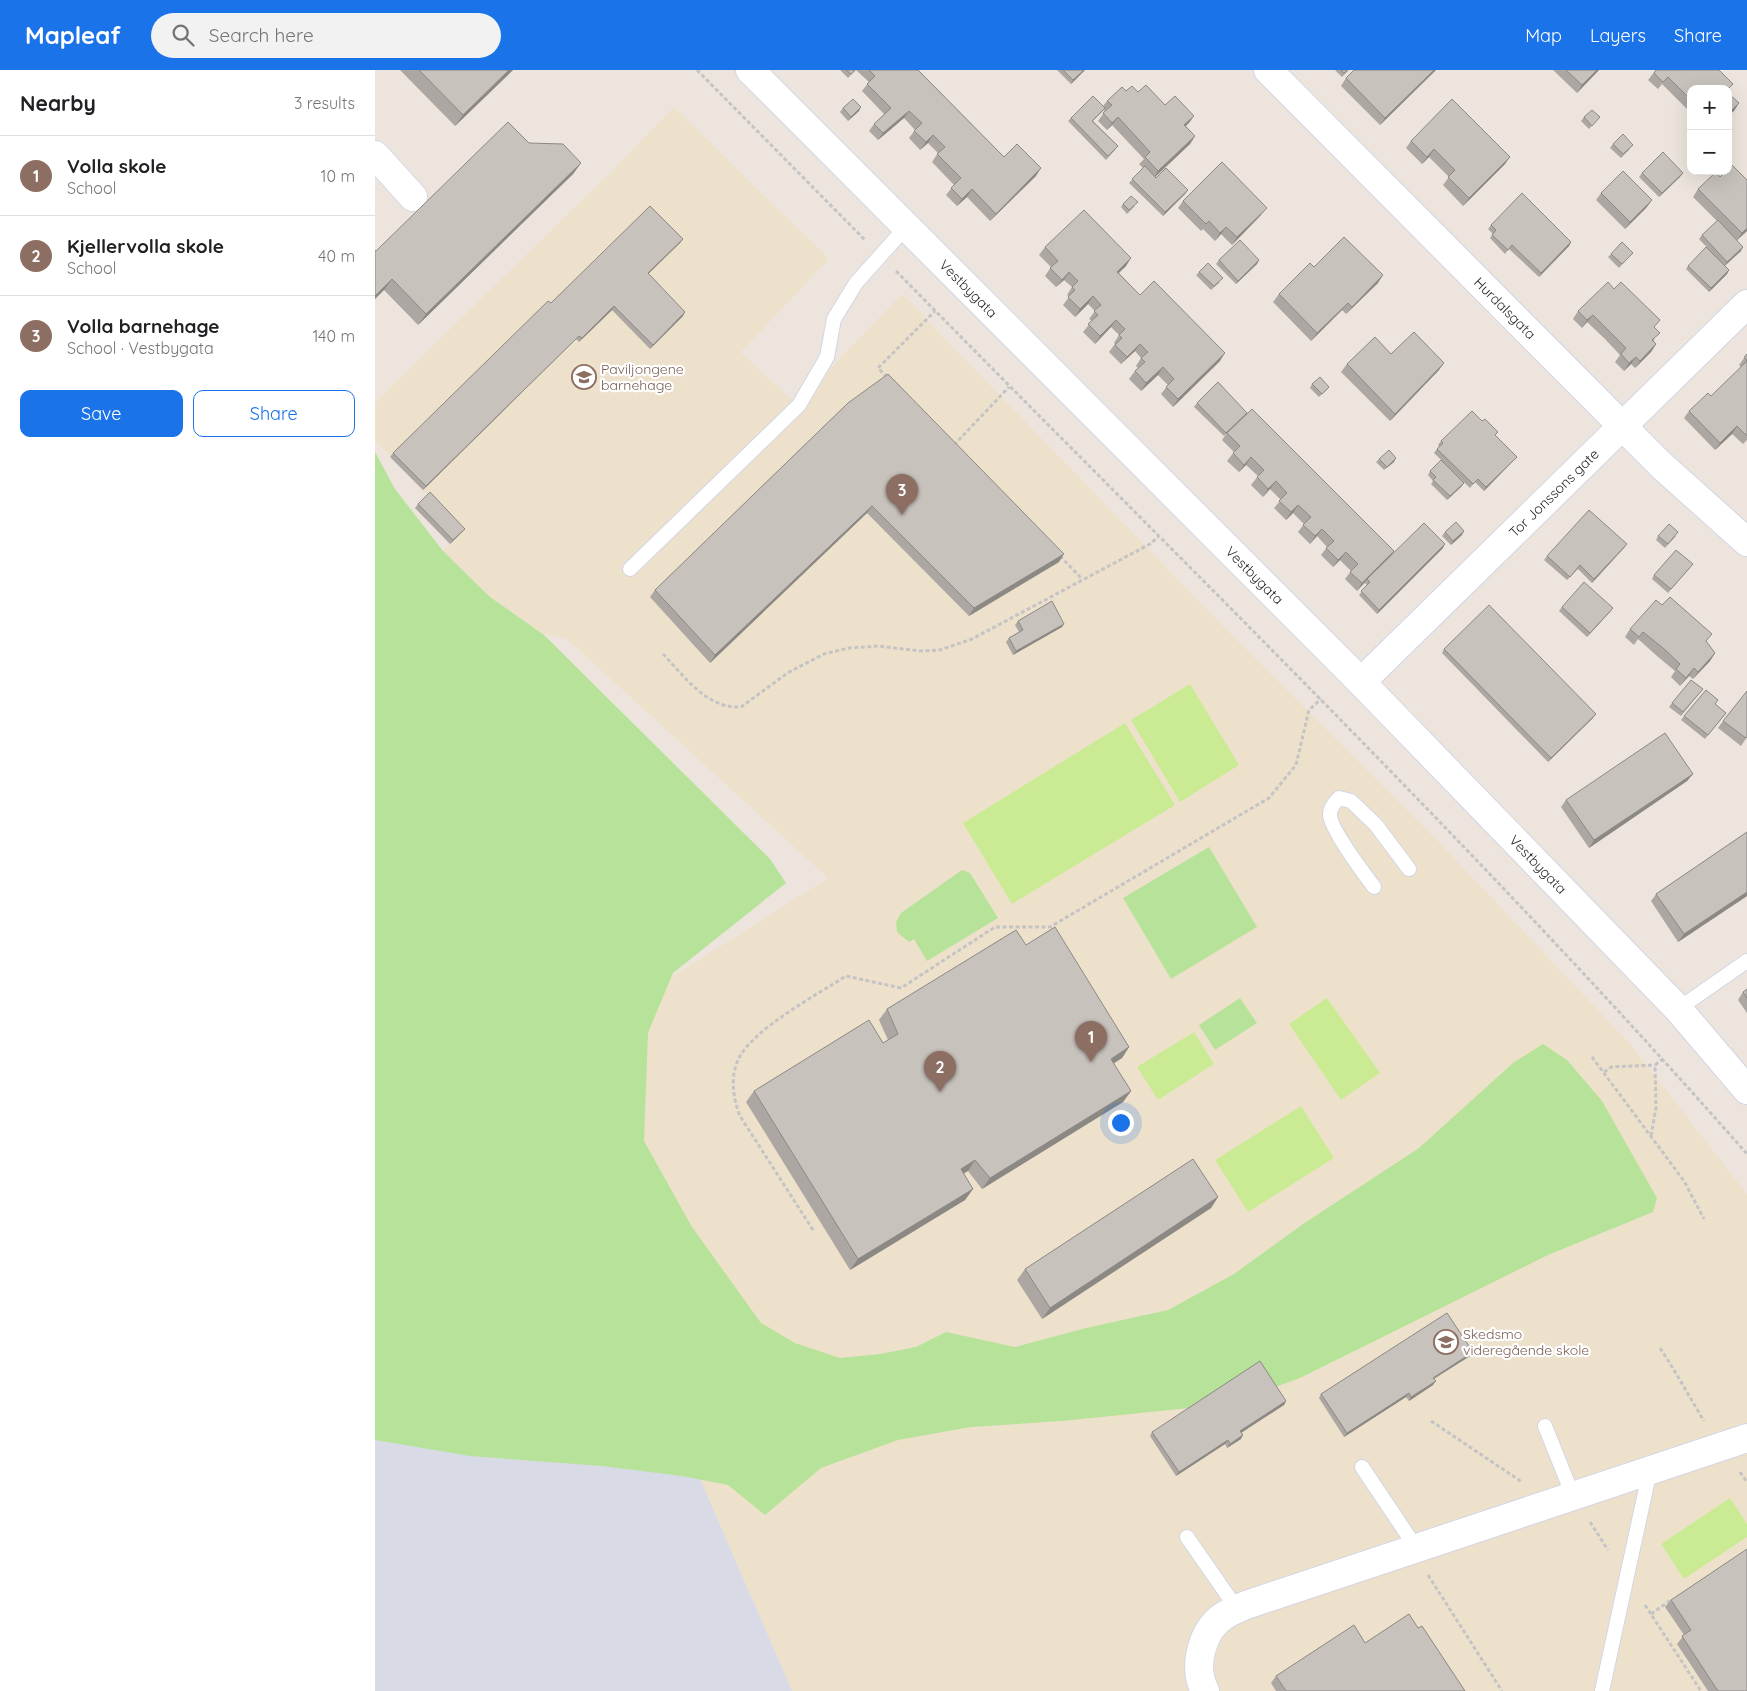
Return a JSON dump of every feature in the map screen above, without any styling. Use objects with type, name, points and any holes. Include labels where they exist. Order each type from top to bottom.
[{"type":"street","name":"Vestbygata","points":[[750,70],[1361,682],[1678,1009],[1747,1090]]},
{"type":"street","name":"Hurdalsgata","points":[[1268,70],[1623,427],[1705,506],[1747,542]]},
{"type":"street","points":[[375,155],[413,197]]},
{"type":"street","name":"Tor Jonssons gate","points":[[1361,682],[1747,304]]},
{"type":"street","points":[[1205,1691],[1199,1663],[1203,1644],[1212,1628],[1224,1615],[1237,1609],[1747,1438]]},
{"type":"lane","points":[[630,569],[799,405],[827,357],[834,319],[856,283],[907,227]]},
{"type":"lane","points":[[1374,887],[1334,828],[1329,815],[1334,803],[1339,798],[1351,801],[1376,825],[1409,869]]},
{"type":"lane","points":[[1678,1009],[1747,961]]},
{"type":"lane","points":[[1545,1426],[1564,1499]]},
{"type":"lane","points":[[1362,1467],[1415,1549]]},
{"type":"lane","points":[[1602,1691],[1650,1470]]},
{"type":"lane","points":[[1187,1537],[1237,1609]]},
{"type":"path","points":[[697,70],[1009,387],[1321,699],[1663,1059],[1747,1154]]},
{"type":"path","points":[[892,382],[878,368],[935,312]]},
{"type":"path","points":[[953,445],[1009,387]]},
{"type":"path","points":[[947,438],[960,452]]},
{"type":"path","points":[[663,654],[710,699],[719,705],[741,707],[789,672],[824,654],[849,648],[878,646],[922,651],[941,650],[972,639],[1150,544],[1158,537]]},
{"type":"path","points":[[1055,551],[1082,579]]},
{"type":"path","points":[[813,1230],[740,1116],[734,1099],[733,1078],[738,1060],[750,1042],[846,976],[901,988],[995,927],[1050,927],[1269,798],[1296,765],[1309,710],[1321,699]]},
{"type":"path","points":[[1592,1056],[1683,1181],[1704,1219]]},
{"type":"path","points":[[1603,1072],[1611,1067],[1655,1065],[1663,1059]]},
{"type":"path","points":[[1651,1136],[1656,1108],[1655,1065]]},
{"type":"path","points":[[1660,1348],[1684,1383],[1687,1392],[1720,1447]]},
{"type":"path","points":[[1431,1421],[1564,1499]]},
{"type":"path","points":[[1415,1549],[1502,1691]]},
{"type":"path","points":[[1651,1614],[1675,1598]]},
{"type":"shaded area","points":[[674,107],[829,259],[741,352],[796,404],[902,294],[1224,627],[1438,841],[1632,1046],[1747,1194],[1747,1691],[792,1691],[705,1490],[512,1078],[828,878],[567,639],[523,630],[443,551],[450,544],[415,508],[427,496],[375,440],[375,402],[611,172]]},
{"type":"shaded area","points":[[375,786],[705,1490],[792,1691],[375,1691]]},
{"type":"green space","points":[[375,452],[395,489],[443,551],[490,597],[544,635],[770,859],[786,883],[673,973],[648,1033],[644,1141],[692,1227],[761,1323],[795,1343],[840,1358],[880,1354],[916,1347],[946,1332],[1015,1347],[1086,1328],[1168,1310],[1234,1274],[1303,1224],[1419,1148],[1513,1063],[1543,1044],[1567,1060],[1602,1101],[1657,1198],[1653,1212],[1548,1255],[1300,1378],[1229,1404],[1062,1421],[971,1427],[898,1440],[821,1468],[765,1515],[728,1485],[682,1476],[602,1466],[470,1456],[375,1440]]},
{"type":"green space","points":[[1190,684],[1239,765],[1180,802],[1131,720]]},
{"type":"green space","points":[[1125,723],[1175,805],[1012,904],[963,823]]},
{"type":"green space","points":[[1209,847],[1257,927],[1171,979],[1123,898]]},
{"type":"green space","points":[[962,870],[970,873],[998,918],[927,961],[914,939],[909,942],[897,932],[896,922],[901,913]]},
{"type":"green space","points":[[1240,998],[1257,1023],[1215,1050],[1199,1025]]},
{"type":"green space","points":[[1327,998],[1380,1073],[1341,1100],[1289,1024]]},
{"type":"green space","points":[[1194,1032],[1214,1064],[1158,1100],[1137,1067]]},
{"type":"green space","points":[[1301,1106],[1334,1158],[1248,1212],[1215,1160]]},
{"type":"green space","points":[[1730,1498],[1747,1524],[1747,1537],[1684,1579],[1661,1544]]},
{"type":"building","points":[[419,70],[509,70],[463,115]]},
{"type":"building","points":[[846,70],[855,70],[851,74]]},
{"type":"building","points":[[869,70],[918,70],[1004,157],[1017,144],[1041,168],[996,214],[972,189],[962,199],[951,188],[961,178],[937,154],[945,147],[933,135],[926,142],[914,131],[922,123],[909,111],[883,133],[874,124],[891,108],[867,84],[875,76]]},
{"type":"building","points":[[1063,70],[1084,70],[1073,80]]},
{"type":"building","points":[[1354,70],[1434,70],[1385,118],[1346,78]]},
{"type":"building","points":[[1566,70],[1597,70],[1582,85]]},
{"type":"building","points":[[1656,70],[1719,70],[1733,84],[1687,85],[1687,96],[1668,77],[1663,82],[1654,73]]},
{"type":"building","points":[[1146,85],[1165,105],[1175,96],[1194,116],[1184,125],[1195,136],[1158,171],[1145,157],[1150,152],[1118,117],[1112,123],[1103,113],[1112,105],[1107,101],[1122,87],[1126,91],[1132,86],[1138,92]]},
{"type":"building","points":[[1093,96],[1105,108],[1092,121],[1118,146],[1108,156],[1071,118]]},
{"type":"building","points":[[1732,97],[1739,103],[1732,110]]},
{"type":"building","points":[[853,99],[861,107],[851,117],[843,108]]},
{"type":"building","points":[[1452,99],[1510,157],[1469,198],[1448,177],[1455,170],[1434,149],[1427,157],[1411,141]]},
{"type":"building","points":[[1592,110],[1600,117],[1592,126],[1584,117]]},
{"type":"building","points":[[508,122],[529,143],[563,144],[581,163],[426,314],[392,279],[375,296],[375,250]]},
{"type":"building","points":[[1623,134],[1633,145],[1623,154],[1613,144]]},
{"type":"building","points":[[1663,152],[1683,173],[1662,193],[1642,173]]},
{"type":"building","points":[[1222,162],[1267,208],[1237,237],[1226,227],[1220,233],[1209,221],[1206,224],[1183,201]]},
{"type":"building","points":[[1732,165],[1747,180],[1747,228],[1742,233],[1698,189],[1713,175],[1720,177],[1722,175],[1732,175]]},
{"type":"building","points":[[1145,166],[1156,178],[1166,168],[1188,190],[1165,212],[1132,179]]},
{"type":"building","points":[[1623,171],[1652,200],[1630,222],[1601,193]]},
{"type":"building","points":[[1522,193],[1571,242],[1541,273],[1512,245],[1508,250],[1492,235],[1496,230],[1491,225]]},
{"type":"building","points":[[1131,196],[1138,202],[1129,210],[1123,204]]},
{"type":"building","points":[[650,206],[683,239],[648,273],[685,312],[653,345],[614,306],[582,338],[579,336],[426,486],[393,453],[548,301],[551,303]]},
{"type":"building","points":[[1084,210],[1131,258],[1117,272],[1140,295],[1154,281],[1225,353],[1178,399],[1166,387],[1174,379],[1163,367],[1146,383],[1135,371],[1145,362],[1141,358],[1148,352],[1140,344],[1127,357],[1115,345],[1122,338],[1119,335],[1125,329],[1116,320],[1100,336],[1088,324],[1098,315],[1094,311],[1101,305],[1093,296],[1080,309],[1068,297],[1075,290],[1072,287],[1078,281],[1069,272],[1062,280],[1050,268],[1058,261],[1045,247]]},
{"type":"building","points":[[1718,220],[1743,247],[1727,262],[1702,235]]},
{"type":"building","points":[[1344,237],[1383,275],[1352,307],[1348,303],[1317,333],[1279,294],[1310,263],[1314,267]]},
{"type":"building","points":[[1240,240],[1259,260],[1238,281],[1219,260]]},
{"type":"building","points":[[1622,242],[1633,253],[1622,264],[1611,254]]},
{"type":"building","points":[[1706,247],[1729,270],[1711,288],[1688,266]]},
{"type":"building","points":[[1208,263],[1223,278],[1214,286],[1199,272]]},
{"type":"building","points":[[1608,282],[1614,289],[1621,282],[1660,320],[1654,327],[1660,333],[1652,340],[1656,344],[1640,361],[1636,357],[1629,363],[1621,354],[1626,348],[1593,315],[1587,320],[1578,311]]},
{"type":"building","points":[[1414,332],[1444,363],[1395,414],[1347,364],[1375,337],[1391,354]]},
{"type":"building","points":[[1747,361],[1747,436],[1737,426],[1720,443],[1689,411],[1708,393],[1711,396]]},
{"type":"building","points":[[888,374],[1064,554],[974,608],[872,506],[715,655],[655,590],[848,403]]},
{"type":"building","points":[[1320,377],[1329,387],[1322,394],[1312,384]]},
{"type":"building","points":[[1218,382],[1247,413],[1226,433],[1197,403]]},
{"type":"building","points":[[1252,409],[1394,551],[1362,583],[1350,572],[1358,564],[1346,552],[1338,560],[1326,548],[1334,541],[1322,529],[1315,536],[1303,525],[1311,517],[1298,505],[1291,512],[1279,501],[1287,493],[1276,481],[1268,489],[1257,477],[1264,470],[1251,457],[1244,465],[1233,453],[1240,446],[1227,433]]},
{"type":"building","points":[[1472,411],[1482,421],[1485,419],[1498,432],[1495,435],[1517,457],[1486,487],[1478,479],[1473,484],[1437,449],[1443,443],[1441,441]]},
{"type":"building","points":[[1389,450],[1396,458],[1387,467],[1379,459]]},
{"type":"building","points":[[1441,460],[1464,483],[1450,496],[1433,480],[1436,477],[1430,471]]},
{"type":"building","points":[[430,492],[465,529],[453,540],[418,504]]},
{"type":"building","points":[[1589,510],[1627,544],[1594,579],[1580,565],[1570,577],[1547,556]]},
{"type":"building","points":[[1456,522],[1464,531],[1453,541],[1445,532]]},
{"type":"building","points":[[1424,523],[1445,544],[1379,610],[1361,591],[1370,582],[1367,579]]},
{"type":"building","points":[[1669,524],[1678,532],[1668,544],[1658,536]]},
{"type":"building","points":[[1676,550],[1693,564],[1671,589],[1654,575]]},
{"type":"building","points":[[1584,582],[1613,608],[1590,633],[1562,607]]},
{"type":"building","points":[[1670,597],[1712,634],[1706,641],[1715,653],[1698,672],[1694,668],[1686,678],[1676,669],[1680,664],[1663,648],[1643,632],[1639,637],[1630,629],[1656,600],[1662,605]]},
{"type":"building","points":[[1052,601],[1064,624],[1016,651],[1009,638],[1023,630],[1018,621]]},
{"type":"building","points":[[1489,605],[1596,714],[1551,758],[1444,649]]},
{"type":"building","points":[[1691,680],[1703,689],[1683,712],[1672,703]]},
{"type":"building","points":[[1706,690],[1718,700],[1715,704],[1726,713],[1708,735],[1684,716]]},
{"type":"building","points":[[1747,691],[1747,737],[1746,738],[1723,721]]},
{"type":"building","points":[[1665,733],[1693,774],[1594,840],[1566,800]]},
{"type":"building","points":[[1747,832],[1747,892],[1684,934],[1656,894]]},
{"type":"building","points":[[1055,927],[1129,1047],[1111,1059],[1131,1091],[990,1178],[975,1160],[961,1169],[973,1189],[858,1259],[754,1091],[869,1020],[883,1043],[898,1034],[887,1009],[1016,930],[1026,945]]},
{"type":"building","points":[[1747,989],[1747,998],[1743,992]]},
{"type":"building","points":[[1193,1159],[1218,1197],[1050,1308],[1025,1269]]},
{"type":"building","points":[[1447,1313],[1473,1352],[1433,1378],[1436,1381],[1411,1397],[1409,1393],[1347,1433],[1321,1394]]},
{"type":"building","points":[[1260,1361],[1286,1401],[1240,1431],[1243,1435],[1230,1444],[1228,1440],[1179,1472],[1152,1432]]},
{"type":"building","points":[[1747,1549],[1747,1691],[1718,1691],[1682,1636],[1691,1630],[1671,1600]]},
{"type":"building","points":[[1409,1614],[1418,1628],[1422,1626],[1465,1691],[1286,1691],[1276,1676],[1354,1625],[1365,1643]]},
{"type":"place","name":"Paviljongene barnehage","points":[[584,377]]},
{"type":"place","name":"Volla barnehage","points":[[902,515]]},
{"type":"place","name":"Volla skole","points":[[1091,1062]]},
{"type":"place","name":"Kjellervolla skole","points":[[940,1092]]},
{"type":"place","name":"Skedsmo videregående skole","points":[[1446,1342]]}]
